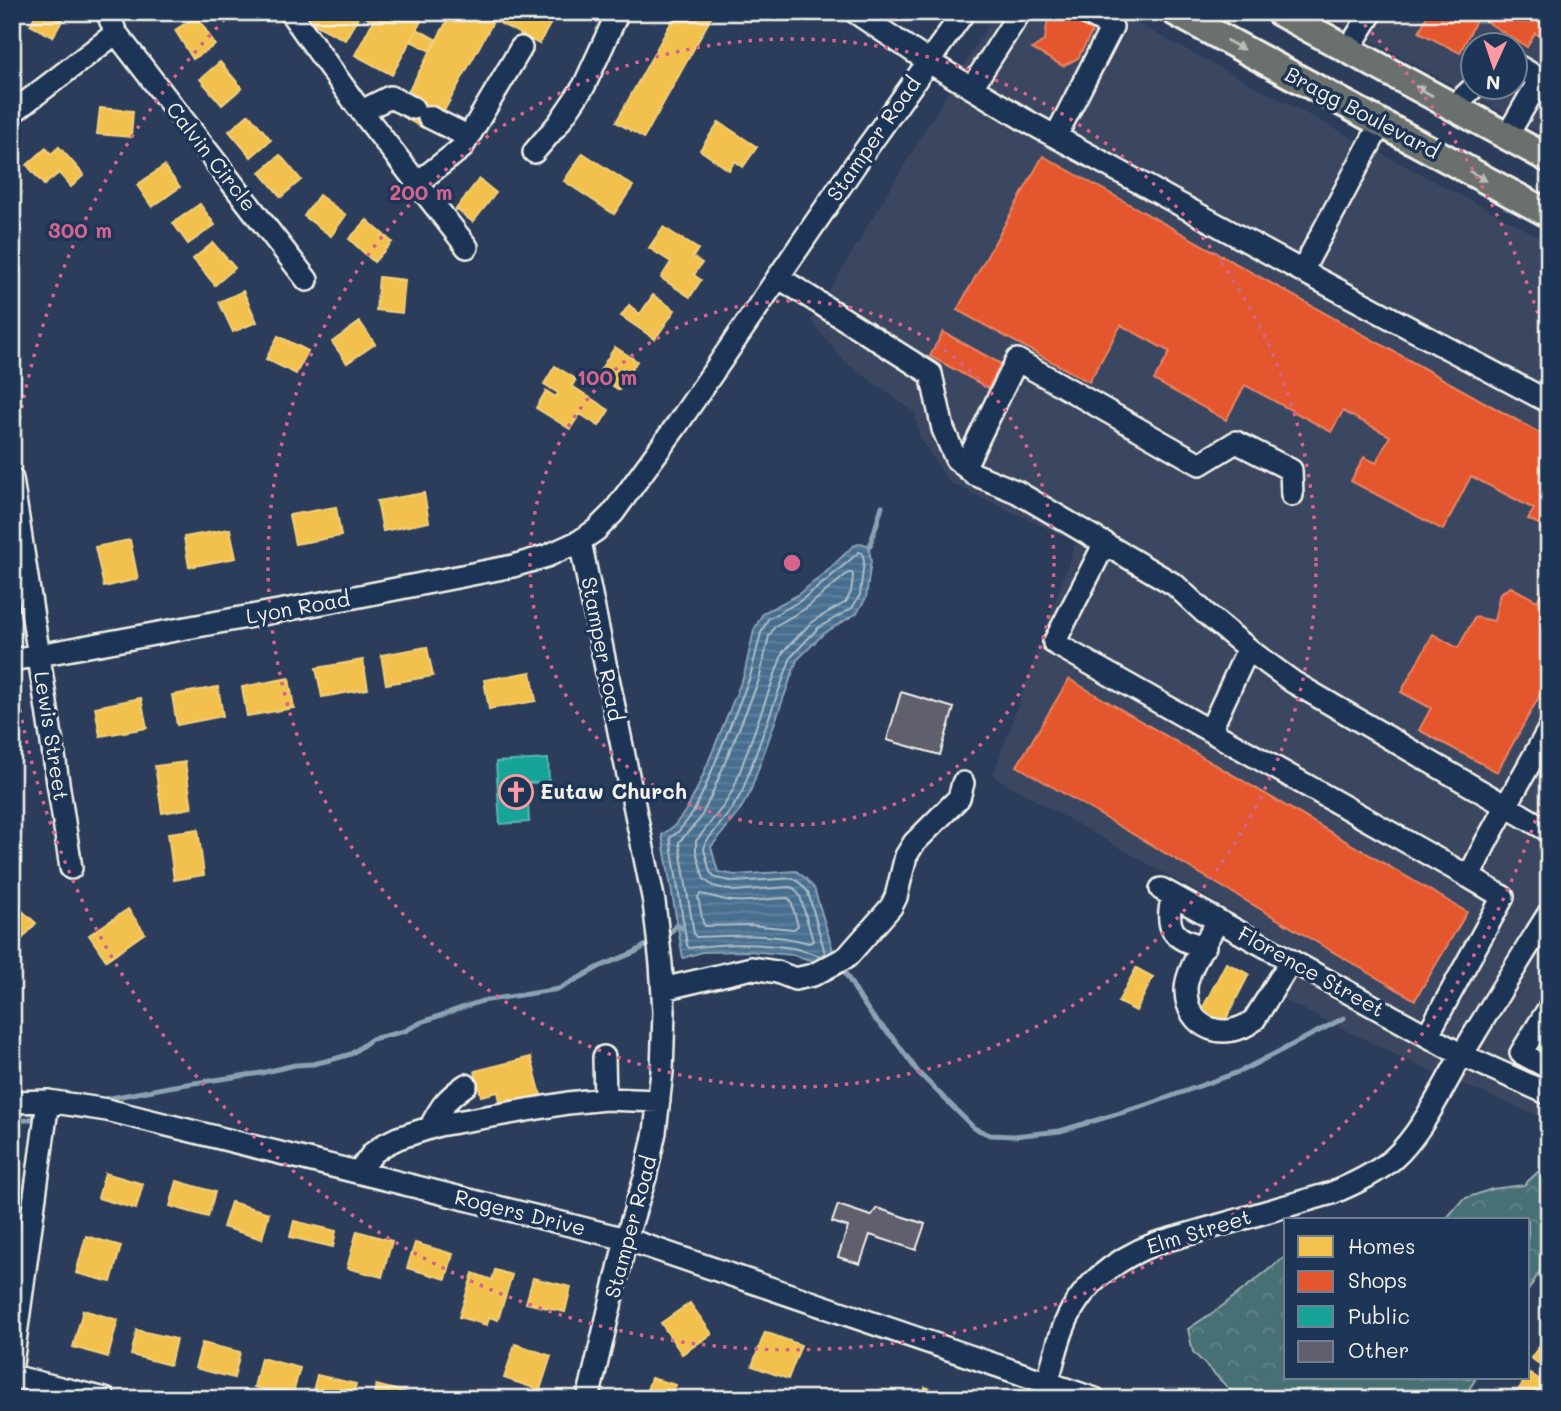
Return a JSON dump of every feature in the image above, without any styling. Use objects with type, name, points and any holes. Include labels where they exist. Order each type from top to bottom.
[{"type":"main road","name":"Bragg Boulevard","points":[[1175,12],[1549,215]]},
{"type":"main road","points":[[1279,12],[1313,20],[1348,50],[1548,156]]},
{"type":"street","name":"Calvin Circle","points":[[107,12],[116,33],[307,280]]},
{"type":"street","points":[[290,12],[467,247]]},
{"type":"street","points":[[534,152],[558,124],[584,86],[618,12]]},
{"type":"street","points":[[855,12],[929,62],[1025,121],[1549,402]]},
{"type":"street","name":"Stamper Road","points":[[588,1399],[655,1132],[662,1072],[664,1012],[662,964],[654,907],[580,541],[613,513],[677,425],[859,159],[964,12]]},
{"type":"street","points":[[972,87],[1020,12]]},
{"type":"street","points":[[1056,136],[1112,27],[1083,12]]},
{"type":"street","points":[[1348,50],[1372,12]]},
{"type":"street","points":[[12,113],[116,33]]},
{"type":"street","points":[[417,183],[462,148],[521,48]]},
{"type":"street","points":[[1530,73],[1540,79],[1530,96]]},
{"type":"street","points":[[362,111],[390,97],[469,137]]},
{"type":"street","points":[[1452,107],[1460,100]]},
{"type":"street","points":[[1507,136],[1527,102]]},
{"type":"street","points":[[1302,271],[1381,123]]},
{"type":"street","points":[[778,278],[931,374],[943,429],[956,459],[974,474],[1027,498],[1175,585],[1248,649],[1293,682],[1549,831]]},
{"type":"street","points":[[965,466],[1017,360],[1200,464],[1236,442],[1291,470],[1292,495]]},
{"type":"street","name":"Lewis Street","points":[[12,479],[71,868]]},
{"type":"street","name":"Lyon Road","points":[[12,660],[499,568],[547,556],[580,541]]},
{"type":"street","points":[[1105,543],[1054,643],[1503,897],[1427,1036]]},
{"type":"street","points":[[1210,731],[1248,649]]},
{"type":"street","points":[[1469,877],[1549,729]]},
{"type":"street","points":[[663,989],[752,968],[777,972],[795,979],[813,975],[847,957],[891,907],[897,897],[906,856],[914,843],[959,798],[963,783]]},
{"type":"street","name":"Florence Street","points":[[1205,946],[1189,943],[1178,937],[1172,928],[1167,892],[1462,1055],[1549,1094]]},
{"type":"street","name":"Elm Street","points":[[1045,1390],[1063,1329],[1073,1307],[1096,1279],[1114,1264],[1135,1251],[1157,1243],[1332,1193],[1354,1184],[1394,1158],[1410,1140],[1549,913]]},
{"type":"street","points":[[1218,921],[1191,971],[1186,990],[1189,1007],[1195,1018],[1205,1027],[1217,1031],[1233,1031],[1246,1027],[1254,1020],[1291,961]]},
{"type":"street","points":[[1549,1008],[1521,1053],[1549,1068]]},
{"type":"street","points":[[604,1057],[605,1099]]},
{"type":"street","points":[[429,1128],[449,1097],[466,1085]]},
{"type":"street","points":[[359,1172],[373,1153],[384,1145],[429,1128],[568,1102],[605,1099],[659,1101]]},
{"type":"street","points":[[12,1364],[48,1101]]},
{"type":"street","name":"Rogers Drive","points":[[12,1102],[48,1101],[107,1110],[626,1239],[1045,1390],[1095,1399]]},
{"type":"street","points":[[12,1376],[105,1399]]},
{"type":"shaded area","points":[[996,12],[1115,12],[1549,242],[1549,1120],[1423,1068],[1282,999],[1305,953],[993,776],[1076,542],[949,482],[920,438],[915,413],[845,362],[811,321]]},
{"type":"shaded area","points":[[1319,12],[1549,12],[1549,138],[1483,102],[1530,102],[1530,32],[1460,32],[1460,89]]},
{"type":"green space","points":[[1549,1168],[1549,1256],[1530,1288],[1530,1218],[1447,1218],[1463,1199],[1492,1189],[1524,1185],[1540,1170]]},
{"type":"green space","points":[[1284,1258],[1284,1380],[1475,1380],[1463,1399],[1240,1399],[1193,1352],[1188,1329]]},
{"type":"water","points":[[861,543],[870,546],[866,598],[857,613],[823,634],[797,660],[749,795],[711,847],[718,872],[735,875],[796,871],[805,878],[814,888],[835,957],[820,963],[793,955],[748,951],[702,952],[683,958],[662,835],[674,826],[687,809],[698,787],[744,675],[754,630],[763,613],[796,596],[853,546]]},
{"type":"building: Homes","points":[[37,12],[67,12],[53,37],[30,25]]},
{"type":"building: Homes","points":[[301,12],[361,12],[345,40],[299,16]]},
{"type":"building: Homes","points":[[378,12],[374,22],[360,14]]},
{"type":"building: Homes","points":[[378,12],[426,12],[392,75],[355,55]]},
{"type":"building: Homes","points":[[452,12],[557,12],[539,44],[494,20],[444,111],[435,106],[423,128],[407,119],[417,100],[407,94]]},
{"type":"building: Homes","points":[[677,12],[700,12],[711,18],[644,138],[616,122]]},
{"type":"building: Homes","points":[[197,16],[215,45],[193,59],[175,30]]},
{"type":"building: Homes","points":[[417,29],[437,40],[430,51],[411,41]]},
{"type":"building: Homes","points":[[220,62],[242,88],[222,105],[200,79]]},
{"type":"building: Homes","points":[[100,108],[133,111],[131,137],[97,134]]},
{"type":"building: Homes","points":[[249,114],[271,140],[251,157],[229,131]]},
{"type":"building: Homes","points":[[719,122],[757,147],[743,167],[735,161],[729,170],[700,150]]},
{"type":"building: Homes","points":[[59,147],[84,175],[71,187],[59,173],[44,185],[27,165],[46,148],[51,154]]},
{"type":"building: Homes","points":[[583,153],[633,186],[614,214],[564,181]]},
{"type":"building: Homes","points":[[280,155],[301,180],[281,197],[260,172]]},
{"type":"building: Homes","points":[[164,166],[180,187],[152,207],[137,185]]},
{"type":"building: Homes","points":[[479,179],[496,193],[473,222],[456,209]]},
{"type":"building: Homes","points":[[319,195],[346,215],[331,236],[304,216]]},
{"type":"building: Homes","points":[[200,204],[215,225],[188,244],[173,223]]},
{"type":"building: Homes","points":[[367,220],[392,242],[374,262],[349,239]]},
{"type":"building: Homes","points":[[663,227],[698,249],[693,257],[702,263],[694,275],[701,280],[690,297],[661,278],[671,262],[649,248]]},
{"type":"building: Homes","points":[[213,243],[235,268],[215,285],[193,259]]},
{"type":"building: Homes","points":[[379,277],[405,280],[402,313],[376,310]]},
{"type":"building: Homes","points":[[243,291],[257,322],[233,332],[219,302]]},
{"type":"building: Homes","points":[[653,295],[675,310],[655,339],[621,316],[629,305],[640,314]]},
{"type":"building: Homes","points":[[360,322],[375,344],[347,363],[332,342]]},
{"type":"building: Homes","points":[[278,336],[308,351],[296,374],[266,359]]},
{"type":"building: Homes","points":[[615,347],[637,361],[619,390],[597,375]]},
{"type":"building: Homes","points":[[555,366],[576,379],[572,386],[609,410],[599,426],[580,414],[570,429],[536,408],[546,391],[556,397],[558,393],[544,384]]},
{"type":"building: Homes","points":[[424,493],[429,522],[383,531],[377,501]]},
{"type":"building: Homes","points":[[336,507],[341,536],[295,544],[289,515]]},
{"type":"building: Homes","points":[[230,529],[236,558],[189,567],[184,537]]},
{"type":"building: Homes","points":[[130,540],[138,579],[104,587],[95,547]]},
{"type":"building: Homes","points":[[427,647],[433,676],[386,684],[381,655]]},
{"type":"building: Homes","points":[[363,660],[368,689],[322,697],[316,668]]},
{"type":"building: Homes","points":[[531,672],[536,701],[489,709],[484,680]]},
{"type":"building: Homes","points":[[289,678],[294,708],[247,716],[242,687]]},
{"type":"building: Homes","points":[[218,687],[223,716],[177,725],[172,695]]},
{"type":"building: Homes","points":[[141,698],[147,728],[100,736],[95,707]]},
{"type":"building: Homes","points":[[185,762],[192,808],[162,813],[155,766]]},
{"type":"building: Homes","points":[[198,829],[204,875],[174,880],[168,833]]},
{"type":"building: Homes","points":[[12,902],[36,923],[16,946],[12,942]]},
{"type":"building: Homes","points":[[128,909],[145,933],[106,960],[89,935]]},
{"type":"building: Homes","points":[[1226,963],[1249,974],[1224,1023],[1201,1011]]},
{"type":"building: Homes","points":[[1136,968],[1153,977],[1136,1011],[1118,1002]]},
{"type":"building: Homes","points":[[531,1057],[542,1099],[502,1110],[498,1092],[481,1096],[475,1071]]},
{"type":"building: Homes","points":[[105,1173],[143,1184],[136,1209],[98,1198]]},
{"type":"building: Homes","points":[[177,1181],[215,1192],[208,1217],[170,1206]]},
{"type":"building: Homes","points":[[231,1202],[269,1213],[262,1239],[223,1227]]},
{"type":"building: Homes","points":[[294,1221],[336,1231],[333,1247],[290,1237]]},
{"type":"building: Homes","points":[[357,1231],[392,1241],[382,1277],[347,1268]]},
{"type":"building: Homes","points":[[86,1236],[121,1246],[111,1282],[76,1273]]},
{"type":"building: Homes","points":[[415,1243],[453,1254],[446,1279],[407,1268]]},
{"type":"building: Homes","points":[[495,1270],[512,1275],[498,1320],[489,1317],[487,1325],[459,1317],[473,1273],[492,1280]]},
{"type":"building: Homes","points":[[533,1278],[571,1287],[565,1312],[526,1303]]},
{"type":"building: Homes","points":[[690,1303],[712,1334],[682,1354],[661,1323]]},
{"type":"building: Homes","points":[[83,1310],[118,1320],[108,1357],[73,1347]]},
{"type":"building: Homes","points":[[137,1330],[176,1339],[170,1365],[131,1355]]},
{"type":"building: Homes","points":[[765,1332],[801,1345],[788,1379],[752,1366]]},
{"type":"building: Homes","points":[[1549,1332],[1549,1371],[1531,1358]]},
{"type":"building: Homes","points":[[202,1343],[240,1352],[234,1378],[195,1368]]},
{"type":"building: Homes","points":[[515,1344],[551,1356],[540,1390],[504,1378]]},
{"type":"building: Homes","points":[[261,1358],[300,1368],[292,1397],[254,1387]]},
{"type":"building: Homes","points":[[1530,1373],[1549,1386],[1546,1399],[1512,1399],[1525,1380],[1530,1380]]},
{"type":"building: Homes","points":[[317,1375],[356,1384],[352,1399],[311,1399]]},
{"type":"building: Homes","points":[[651,1378],[676,1385],[672,1399],[644,1399]]},
{"type":"building: Homes","points":[[376,1385],[415,1395],[414,1399],[373,1399]]},
{"type":"building: Homes","points":[[925,1387],[960,1399],[921,1399]]},
{"type":"building: Shops","points":[[1053,12],[1070,12],[1095,26],[1078,58],[1063,66],[1032,49],[1045,40],[1047,24]]},
{"type":"building: Shops","points":[[1429,12],[1480,12],[1470,32],[1460,32],[1460,53],[1419,32]]},
{"type":"building: Shops","points":[[1493,12],[1549,12],[1549,42],[1535,33],[1530,42],[1530,32],[1503,32],[1487,22]]},
{"type":"building: Shops","points":[[1043,156],[1547,437],[1549,434],[1549,529],[1528,519],[1534,509],[1471,476],[1443,530],[1351,481],[1364,457],[1376,463],[1390,436],[1343,411],[1331,432],[1245,385],[1226,420],[1154,380],[1170,352],[1121,325],[1089,382],[957,310]]},
{"type":"building: Shops","points":[[943,332],[1001,364],[988,388],[930,356]]},
{"type":"building: Shops","points":[[1549,578],[1549,679],[1497,772],[1419,730],[1431,708],[1401,692],[1433,634],[1458,648],[1475,617],[1494,621],[1500,593],[1511,587],[1537,601]]},
{"type":"building: Shops","points":[[1069,679],[1467,912],[1415,1000],[1017,766]]},
{"type":"building: Public","points":[[548,759],[549,782],[527,783],[529,822],[500,824],[496,762]]},
{"type":"building: Other","points":[[901,692],[954,708],[940,755],[887,740]]},
{"type":"building: Other","points":[[838,1205],[871,1216],[877,1208],[925,1224],[916,1250],[870,1235],[860,1264],[838,1257],[848,1227],[832,1222]]},
{"type":"waterway","points":[[870,546],[882,506]]},
{"type":"waterway","points":[[665,935],[676,925],[682,928]]},
{"type":"waterway","points":[[100,1100],[334,1059],[351,1054],[372,1039],[405,1031],[422,1022],[482,1001],[559,989],[653,941]]},
{"type":"waterway","points":[[841,966],[873,1017],[894,1039],[918,1072],[974,1128],[990,1135],[1014,1136],[1060,1131],[1147,1105],[1241,1071],[1344,1018]]},
{"type":"waterway","points":[[12,1121],[40,1116]]},
{"type":"place","name":"Eutaw Church","points":[[516,792]]}]
